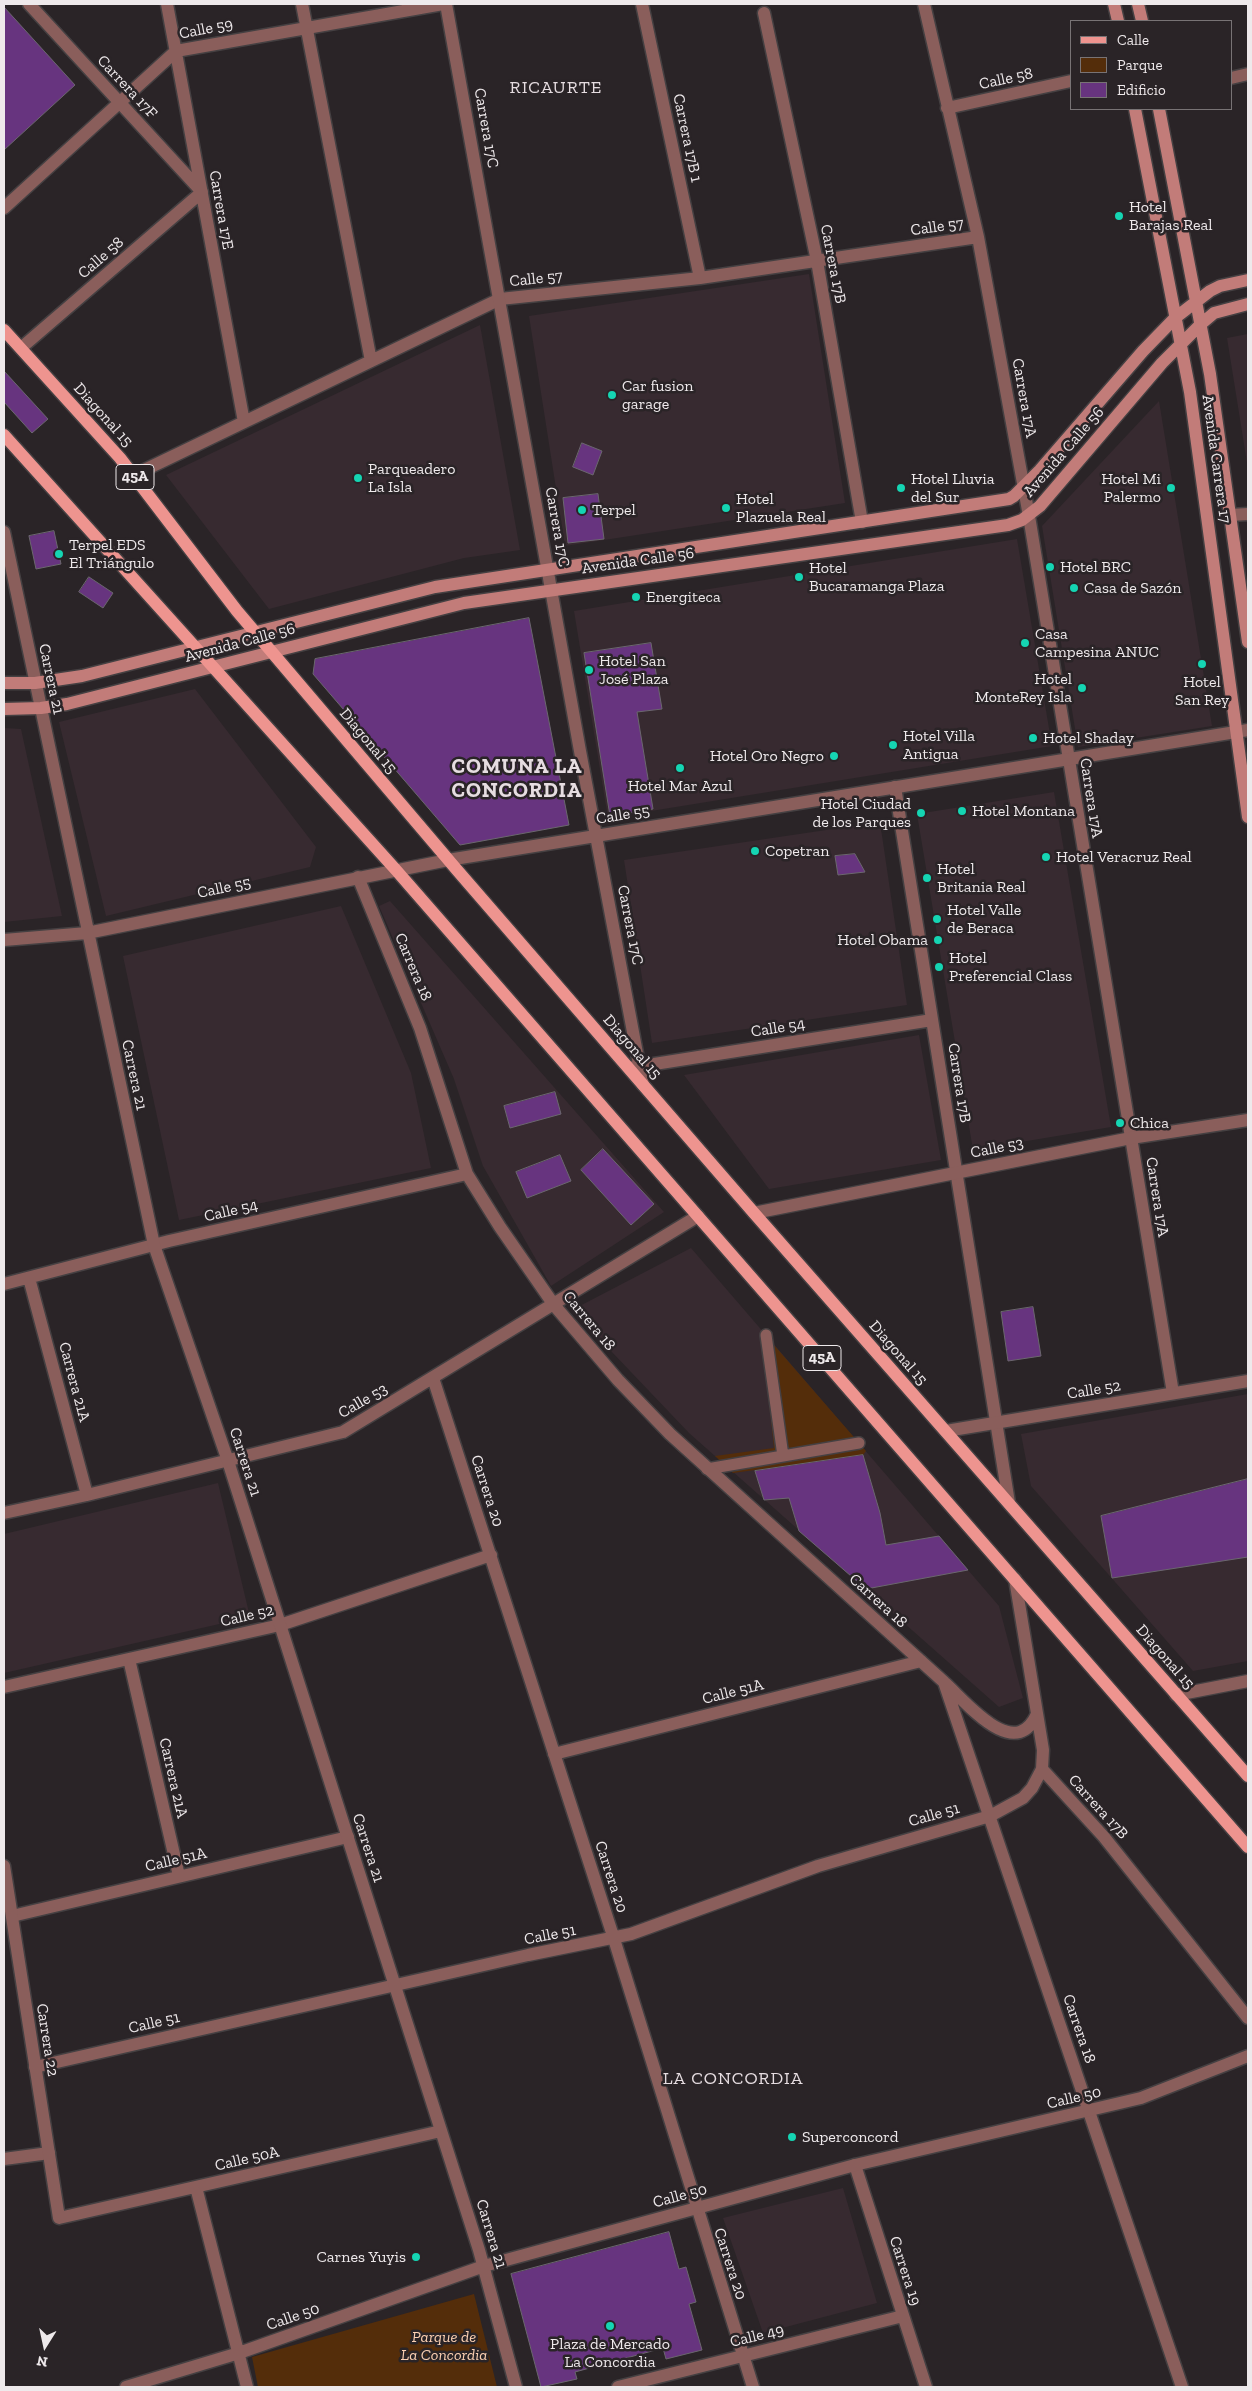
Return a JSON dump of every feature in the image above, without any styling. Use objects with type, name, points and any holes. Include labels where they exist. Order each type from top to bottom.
[{"type":"main road","points":[[1114,4],[1118,20]]},
{"type":"main road","points":[[1138,4],[1142,20]]},
{"type":"main road","name":"Avenida Carrera 17","points":[[1135,110],[1190,392],[1243,730],[1248,817]]},
{"type":"main road","name":"Avenida Carrera 17","points":[[1159,110],[1201,324],[1248,642]]},
{"type":"main road","name":"Avenida Calle 56","points":[[4,683],[35,683],[82,676],[435,587],[1000,501],[1014,496],[1024,487],[1142,350],[1176,318],[1220,286],[1248,280]]},
{"type":"main road","name":"Avenida Calle 56","points":[[4,709],[40,708],[67,704],[438,608],[551,590],[1008,525],[1029,516],[1048,498],[1181,344],[1201,324],[1214,313],[1248,304]]},
{"type":"main road","name":"Diagonal 15","points":[[4,330],[134,475],[255,633],[448,860],[634,1067],[643,1085],[1248,1776]]},
{"type":"main road","name":"45A","points":[[4,435],[396,870],[1248,1847]]},
{"type":"street","name":"Carrera 17F","points":[[29,4],[202,192]]},
{"type":"street","name":"Carrera 17E","points":[[167,4],[244,422]]},
{"type":"street","points":[[302,4],[370,361]]},
{"type":"street","name":"Calle 59","points":[[4,208],[176,51],[444,4]]},
{"type":"street","name":"Carrera 17C","points":[[444,4],[500,299],[596,836],[634,1067]]},
{"type":"street","name":"Carrera 17B 1","points":[[642,4],[700,278]]},
{"type":"street","name":"Carrera 17A","points":[[924,4],[978,238],[1024,487],[1172,1394]]},
{"type":"street","name":"Carrera 17B","points":[[764,13],[817,261],[862,522]]},
{"type":"street","points":[[1232,78],[1248,74]]},
{"type":"street","name":"Calle 58","points":[[948,108],[1070,81]]},
{"type":"street","name":"Calle 58","points":[[21,348],[202,192]]},
{"type":"street","name":"Calle 57","points":[[134,475],[500,299],[700,278],[978,238]]},
{"type":"street","points":[[1230,515],[1248,514]]},
{"type":"street","name":"Carrera 21","points":[[4,532],[154,1245],[228,1461],[442,2131],[484,2266],[516,2387]]},
{"type":"street","name":"Calle 55","points":[[4,940],[87,933],[448,860],[1243,730]]},
{"type":"street","name":"Carrera 17B","points":[[896,787],[1009,1503]]},
{"type":"street","name":"Carrera 18","points":[[358,878],[420,1028],[467,1174],[500,1227],[554,1305],[618,1380],[670,1434],[997,1730],[1009,1734],[1023,1732],[1032,1726],[1037,1714]]},
{"type":"street","name":"Calle 54","points":[[634,1067],[932,1020]]},
{"type":"street","name":"Calle 53","points":[[754,1213],[1131,1138],[1248,1120]]},
{"type":"street","name":"Calle 54","points":[[4,1284],[154,1245],[467,1174]]},
{"type":"street","name":"Calle 53","points":[[4,1513],[87,1495],[344,1432],[698,1216]]},
{"type":"street","name":"Carrera 21A","points":[[29,1278],[87,1495]]},
{"type":"street","points":[[766,1335],[783,1456]]},
{"type":"street","name":"Carrera 20","points":[[434,1378],[614,1939],[752,2387]]},
{"type":"street","name":"Calle 52","points":[[946,1431],[1248,1381]]},
{"type":"street","points":[[707,1469],[859,1443]]},
{"type":"street","name":"Calle 52","points":[[4,1687],[280,1625],[491,1555]]},
{"type":"street","points":[[1015,1579],[1043,1750],[1042,1769]]},
{"type":"street","name":"Carrera 21A","points":[[129,1659],[179,1876]]},
{"type":"street","name":"Calle 51A","points":[[554,1754],[920,1661]]},
{"type":"street","name":"Carrera 18","points":[[944,1682],[1182,2387]]},
{"type":"street","points":[[1176,1695],[1248,1682]]},
{"type":"street","name":"Carrera 17B","points":[[1042,1769],[1104,1837],[1248,2018]]},
{"type":"street","name":"Calle 51","points":[[35,2067],[528,1955],[614,1939],[654,1927],[818,1866],[990,1816],[1023,1798],[1032,1788],[1042,1769]]},
{"type":"street","name":"Calle 51A","points":[[12,1916],[348,1836]]},
{"type":"street","name":"Carrera 22","points":[[4,1866],[59,2218]]},
{"type":"street","name":"Calle 50","points":[[126,2387],[239,2353],[484,2266],[854,2165],[1090,2111],[1160,2092],[1248,2056]]},
{"type":"street","name":"Calle 50A","points":[[59,2218],[442,2131]]},
{"type":"street","points":[[4,2159],[49,2154]]},
{"type":"street","name":"Carrera 19","points":[[854,2165],[926,2387]]},
{"type":"street","points":[[196,2187],[247,2387]]},
{"type":"street","name":"Calle 49","points":[[618,2387],[903,2316]]},
{"type":"shaded area","points":[[809,274],[845,503],[565,546],[529,316]]},
{"type":"shaded area","name":"Parqueadero La Isla","points":[[480,325],[520,550],[464,558],[269,609],[166,475]]},
{"type":"shaded area","points":[[1248,334],[1248,469],[1227,338]]},
{"type":"shaded area","points":[[1159,401],[1212,726],[1078,747],[1042,526]]},
{"type":"shaded area","points":[[1017,539],[1052,746],[608,818],[574,611]]},
{"type":"shaded area","points":[[195,689],[316,847],[310,867],[106,916],[59,722]]},
{"type":"shaded area","points":[[4,728],[21,729],[62,916],[4,922]]},
{"type":"shaded area","points":[[1054,792],[1111,1127],[973,1150],[917,814]]},
{"type":"shaded area","points":[[880,822],[907,1005],[652,1043],[624,860]]},
{"type":"shaded area","points":[[390,901],[664,1212],[551,1286],[483,1166],[454,1079],[379,906]]},
{"type":"shaded area","points":[[341,906],[411,1073],[431,1168],[179,1220],[123,956]]},
{"type":"shaded area","points":[[919,1035],[941,1160],[769,1189],[684,1075]]},
{"type":"shaded area","points":[[691,1248],[999,1606],[1023,1698],[999,1707],[689,1433],[572,1310]]},
{"type":"shaded area","points":[[1248,1394],[1248,1661],[1193,1671],[1031,1486],[1021,1434]]},
{"type":"shaded area","points":[[218,1483],[250,1617],[4,1673],[4,1534]]},
{"type":"shaded area","points":[[843,2188],[877,2303],[763,2333],[723,2218]]},
{"type":"green space","points":[[761,1330],[866,1451],[863,1455],[733,1473],[715,1456],[774,1448]]},
{"type":"green space","name":"Parque de La Concordia","points":[[474,2294],[497,2387],[258,2387],[252,2357]]},
{"type":"building","points":[[4,7],[75,85],[4,150]]},
{"type":"building","points":[[4,371],[48,419],[32,433],[4,402]]},
{"type":"building","points":[[582,443],[602,451],[593,475],[573,467]]},
{"type":"building","name":"Terpel","points":[[598,494],[604,539],[568,543],[563,498]]},
{"type":"building","points":[[54,531],[61,564],[36,569],[29,536]]},
{"type":"building","points":[[89,577],[113,593],[103,608],[79,592]]},
{"type":"building","points":[[529,618],[569,825],[460,845],[313,674],[315,659]]},
{"type":"building","points":[[651,643],[662,709],[637,712],[653,809],[610,816],[584,653]]},
{"type":"building","points":[[855,854],[865,872],[838,875],[835,856]]},
{"type":"building","points":[[555,1092],[561,1114],[510,1128],[504,1106]]},
{"type":"building","points":[[603,1149],[654,1204],[631,1225],[581,1170]]},
{"type":"building","points":[[560,1155],[571,1181],[527,1198],[516,1172]]},
{"type":"building","points":[[1033,1307],[1041,1356],[1008,1361],[1001,1312]]},
{"type":"building","points":[[863,1455],[880,1513],[886,1545],[939,1536],[968,1570],[866,1589],[799,1531],[789,1498],[764,1500],[755,1471]]},
{"type":"building","points":[[1248,1479],[1248,1557],[1112,1578],[1101,1516]]},
{"type":"building","name":"Plaza de Mercado La Concordia","points":[[669,2232],[679,2269],[686,2267],[696,2302],[689,2304],[702,2350],[666,2359],[663,2348],[575,2372],[577,2379],[541,2387],[511,2274]]},
{"type":"place","name":"Hotel Barajas Real","points":[[1119,216]]},
{"type":"place","name":"Car fusion garage","points":[[612,395]]},
{"type":"place","name":"Parqueadero La Isla","points":[[358,478]]},
{"type":"place","name":"Hotel Lluvia del Sur","points":[[901,488]]},
{"type":"place","name":"Hotel Mi Palermo","points":[[1171,488]]},
{"type":"place","name":"Hotel Plazuela Real","points":[[726,508]]},
{"type":"place","name":"Terpel","points":[[582,510]]},
{"type":"place","name":"Terpel EDS El Triángulo","points":[[59,554]]},
{"type":"place","name":"Hotel BRC","points":[[1050,567]]},
{"type":"place","name":"Hotel Bucaramanga Plaza","points":[[799,577]]},
{"type":"place","name":"Casa de Sazón","points":[[1074,588]]},
{"type":"place","name":"Energiteca","points":[[636,597]]},
{"type":"place","name":"Casa Campesina ANUC","points":[[1025,643]]},
{"type":"place","name":"Hotel San Rey","points":[[1202,664]]},
{"type":"place","name":"Hotel San José Plaza","points":[[589,670]]},
{"type":"place","name":"Hotel MonteRey Isla","points":[[1082,688]]},
{"type":"place","name":"Hotel Shaday","points":[[1033,738]]},
{"type":"place","name":"Hotel Villa Antigua","points":[[893,745]]},
{"type":"place","name":"Hotel Oro Negro","points":[[834,756]]},
{"type":"place","name":"Hotel Mar Azul","points":[[680,768]]},
{"type":"place","name":"Hotel Montana","points":[[962,811]]},
{"type":"place","name":"Hotel Ciudad de los Parques","points":[[921,813]]},
{"type":"place","name":"Copetran","points":[[755,851]]},
{"type":"place","name":"Hotel Veracruz Real","points":[[1046,857]]},
{"type":"place","name":"Hotel Britania Real","points":[[927,878]]},
{"type":"place","name":"Hotel Valle de Beraca","points":[[937,919]]},
{"type":"place","name":"Hotel Obama","points":[[938,940]]},
{"type":"place","name":"Hotel Preferencial Class","points":[[939,967]]},
{"type":"place","name":"Chica","points":[[1120,1123]]},
{"type":"place","name":"Superconcord","points":[[792,2137]]},
{"type":"place","name":"Carnes Yuyis","points":[[416,2257]]},
{"type":"place","name":"Plaza de Mercado La Concordia","points":[[610,2326]]},
{"type":"district","name":"RICAURTE","points":[[556,88]]},
{"type":"district","name":"COMUNA LA CONCORDIA","points":[[517,779]]},
{"type":"district","name":"LA CONCORDIA","points":[[733,2079]]}]
